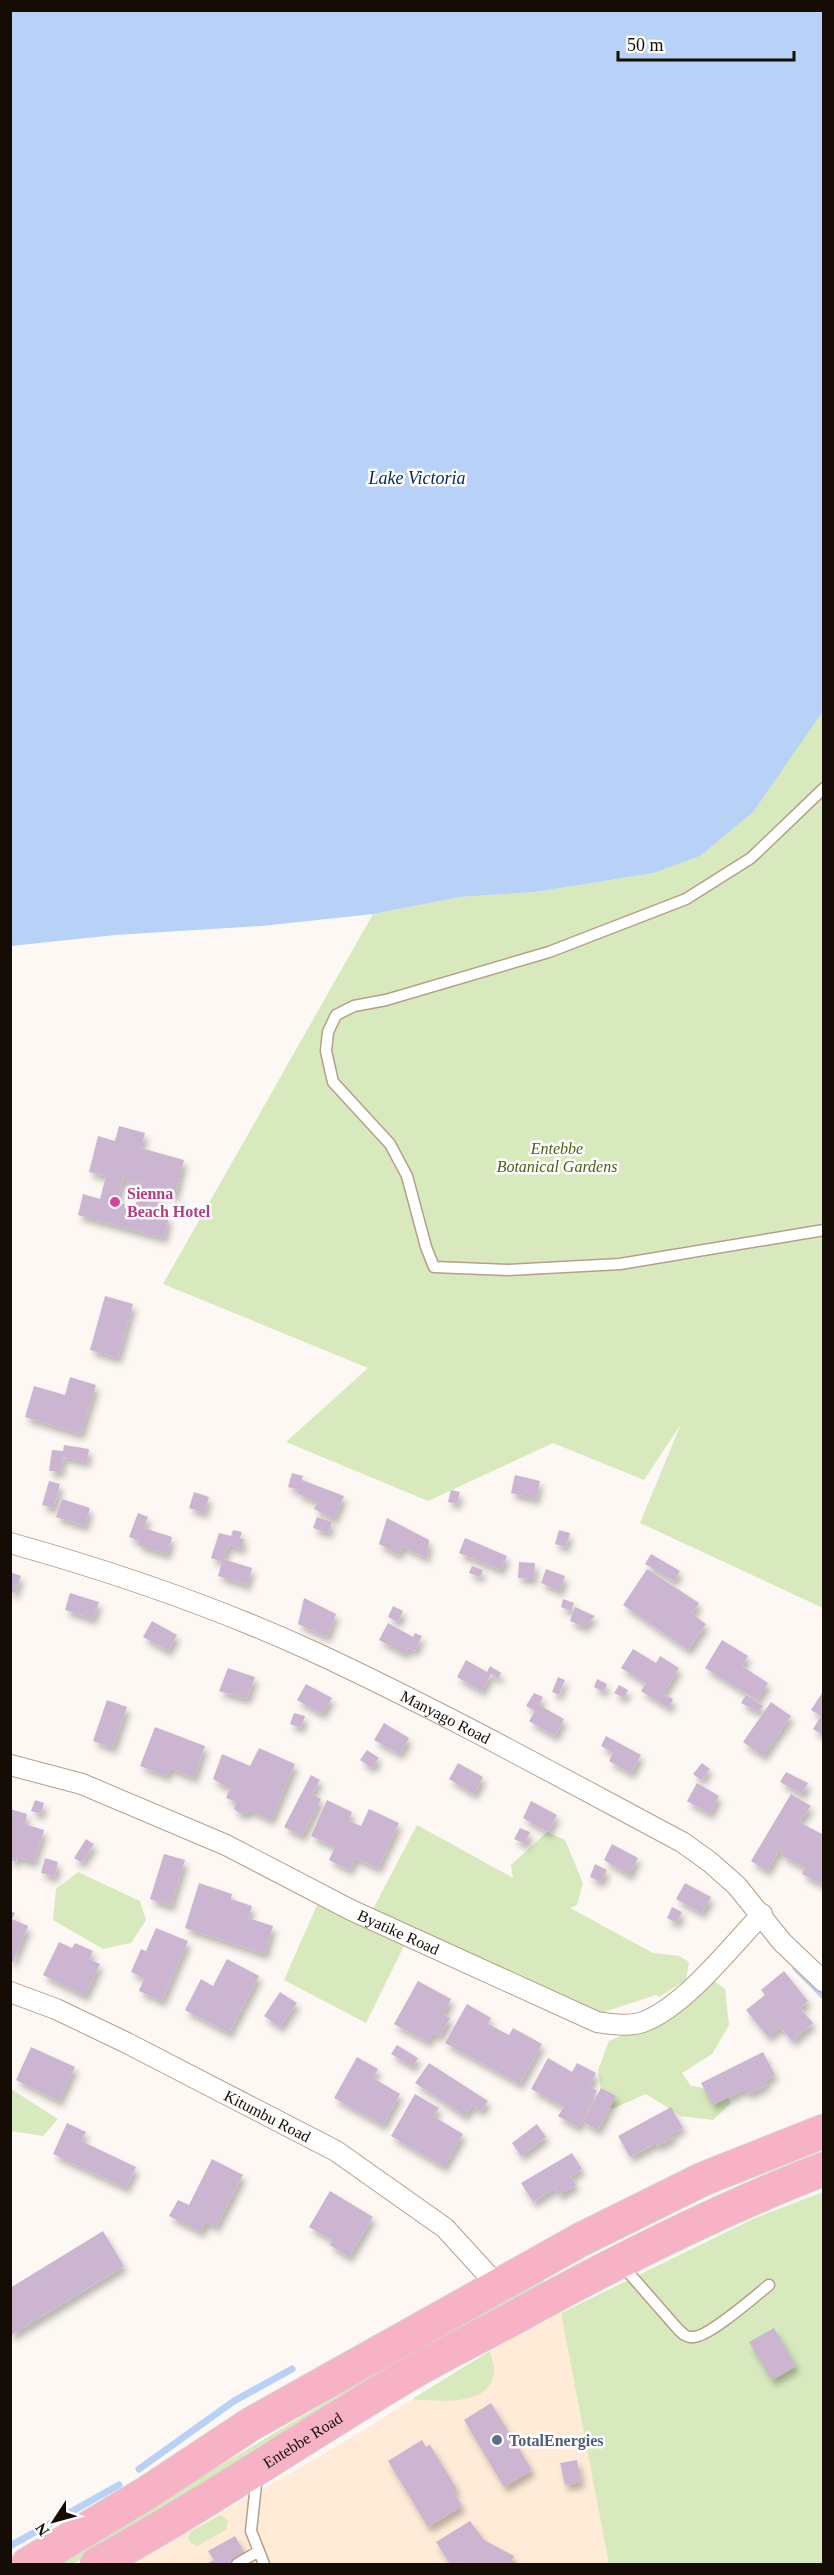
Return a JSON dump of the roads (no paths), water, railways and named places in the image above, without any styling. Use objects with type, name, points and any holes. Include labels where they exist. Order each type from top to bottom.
[{"type":"highway","points":[[28,2565],[69,2538],[145,2494],[251,2424],[497,2285],[580,2240],[703,2179],[824,2131]]},
{"type":"highway","name":"Entebbe Road","points":[[97,2565],[257,2470],[409,2375],[511,2319],[619,2262],[771,2190],[824,2169]]},
{"type":"street","name":"Manyago Road","points":[[10,1543],[81,1563],[184,1598],[312,1651],[438,1711],[682,1842],[737,1886],[762,1914],[782,1942],[824,1982]]},
{"type":"street","name":"Byatike Road","points":[[10,1765],[82,1784],[215,1840],[351,1910],[597,2022],[618,2025],[642,2023],[669,2008],[762,1914]]},
{"type":"street","name":"Kitumbu Road","points":[[10,1992],[56,2009],[127,2043],[336,2151],[445,2228],[497,2285]]},
{"type":"lane","points":[[824,789],[751,858],[686,899],[549,952],[386,1000],[354,1006],[336,1015],[328,1032],[326,1051],[333,1082],[390,1144],[407,1176],[426,1247],[434,1267],[508,1270],[620,1264],[824,1230]]},
{"type":"lane","points":[[619,2262],[677,2328],[685,2336],[693,2338],[720,2323],[769,2285]]},
{"type":"lane","points":[[257,2470],[251,2531],[264,2565]]},
{"type":"lane","points":[[237,2565],[259,2551]]},
{"type":"water","name":"Lake Victoria","points":[[11,10],[823,11],[823,711],[753,812],[700,856],[654,873],[535,892],[460,897],[373,914],[262,926],[115,935],[11,946]]},
{"type":"waterway","points":[[796,1968],[824,1996]]},
{"type":"waterway","points":[[139,2469],[234,2401],[292,2369]]},
{"type":"waterway","points":[[10,2546],[119,2485]]},
{"type":"place","name":"Sienna Beach Hotel","points":[[115,1202]]},
{"type":"place","name":"TotalEnergies","points":[[497,2440]]},
{"type":"park label","name":"Entebbe Botanical Gardens","points":[[557,1157]]}]
